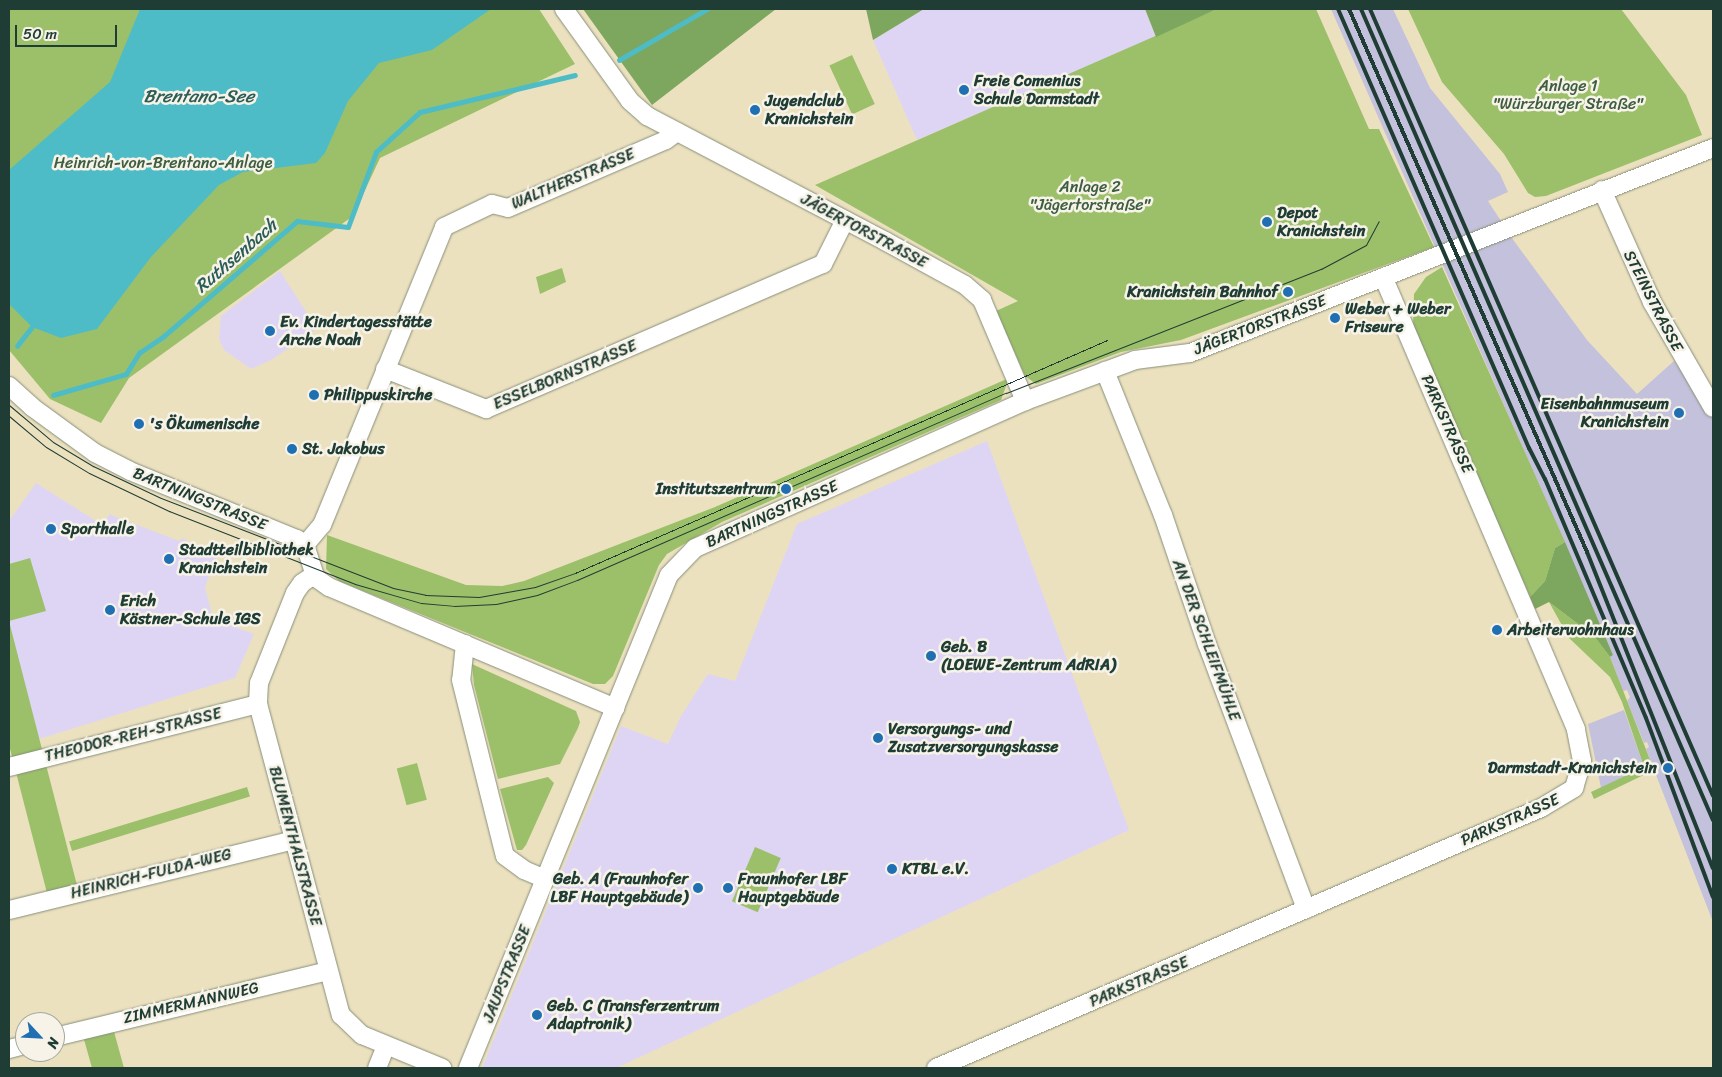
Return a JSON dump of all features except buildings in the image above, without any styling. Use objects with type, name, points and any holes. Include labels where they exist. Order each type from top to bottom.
[{"type":"street","name":"JÄGERTORSTRASSE","points":[[564,9],[630,102],[647,116],[965,285],[982,300],[1025,401],[1136,360],[1190,352],[1713,148]]},
{"type":"street","name":"WALTHERSTRASSE","points":[[385,369],[444,227],[492,204],[508,208],[666,140],[677,132]]},
{"type":"street","name":"STEINSTRASSE","points":[[1602,190],[1656,310],[1713,408]]},
{"type":"street","name":"ESSELBORNSTRASSE","points":[[385,369],[486,408],[823,264],[845,220]]},
{"type":"street","name":"PARKSTRASSE","points":[[936,1068],[1562,798],[1574,788],[1582,761],[1576,729],[1383,277]]},
{"type":"street","points":[[385,369],[322,525],[305,545],[314,575],[329,587],[614,708]]},
{"type":"street","name":"AN DER SCHLEIFMÜHLE","points":[[1105,371],[1163,515],[1207,644],[1306,909]]},
{"type":"street","name":"BARTNINGSTRASSE","points":[[9,386],[32,407],[95,453],[130,471],[284,533],[305,545]]},
{"type":"street","name":"BARTNINGSTRASSE","points":[[614,708],[669,574],[695,548],[1025,401]]},
{"type":"street","name":"BLUMENTHALSTRASSE","points":[[314,575],[302,583],[295,593],[259,684],[258,704],[328,970],[345,1022],[362,1035],[442,1068]]},
{"type":"street","points":[[465,644],[461,680],[505,856],[524,870],[545,879]]},
{"type":"street","name":"THEODOR-REH-STRASSE","points":[[9,767],[258,704]]},
{"type":"street","name":"JAUPSTRASSE","points":[[468,1068],[614,708]]},
{"type":"street","name":"HEINRICH-FULDA-WEG","points":[[9,910],[294,840]]},
{"type":"street","name":"ZIMMERMANNWEG","points":[[65,1035],[328,970]]},
{"type":"street","points":[[377,1068],[386,1046]]},
{"type":"shaded area","name":"Freie Comenius Schule Darmstadt","points":[[924,9],[1145,9],[1156,37],[917,140],[873,40]]},
{"type":"shaded area","points":[[1331,9],[1393,9],[1430,88],[1500,174],[1508,192],[1488,201],[1514,241],[1587,340],[1637,394],[1674,361],[1713,416],[1713,922],[1646,749],[1649,747],[1647,742],[1644,743],[1627,701],[1630,697],[1627,690],[1623,691],[1610,657],[1613,655]]},
{"type":"shaded area","points":[[280,271],[317,329],[271,360],[251,369],[224,350],[219,339],[221,316]]},
{"type":"shaded area","name":"Institutszentrum","points":[[987,441],[1129,830],[616,1068],[482,1068],[621,726],[668,744],[681,716],[708,674],[735,681],[797,524]]},
{"type":"shaded area","name":"Erich Kästner-Schule IGS","points":[[36,483],[104,526],[109,514],[179,541],[182,538],[217,556],[205,587],[213,619],[254,634],[235,678],[26,743],[9,737],[9,521]]},
{"type":"shaded area","points":[[1624,710],[1644,767],[1601,788],[1588,724]]},
{"type":"green space","name":"Heinrich-von-Brentano-Anlage","points":[[9,9],[539,9],[575,64],[380,158],[353,216],[129,378],[101,423],[50,399],[9,350]]},
{"type":"green space","points":[[583,9],[776,9],[652,105]]},
{"type":"green space","points":[[866,9],[924,9],[873,40]]},
{"type":"green space","points":[[1145,9],[1217,9],[1156,37]]},
{"type":"green space","name":"Anlage 2 \"Jägertorstraße\"","points":[[1217,9],[1316,9],[1369,129],[1379,129],[1434,247],[1181,340],[1121,352],[1036,384],[1025,376],[996,311],[1018,301],[815,185]]},
{"type":"green space","name":"Anlage 1 \"Würzburger Straße\"","points":[[1408,9],[1621,9],[1686,95],[1702,135],[1546,196],[1535,197],[1528,193],[1504,154],[1442,82]]},
{"type":"green space","points":[[852,55],[875,104],[852,115],[829,66]]},
{"type":"green space","points":[[1442,267],[1565,542],[1555,548],[1545,581],[1530,597],[1413,327],[1414,294],[1426,277]]},
{"type":"green space","points":[[562,268],[566,282],[540,294],[536,277]]},
{"type":"green space","points":[[1009,378],[1001,400],[722,522],[667,554],[659,565],[613,676],[605,684],[593,684],[339,581],[326,569],[327,535],[466,585],[502,586],[524,581],[715,507]]},
{"type":"green space","points":[[1565,542],[1613,655],[1610,657],[1594,636],[1549,602],[1535,609],[1530,597],[1545,581],[1555,548]]},
{"type":"green space","points":[[30,558],[46,611],[9,621],[9,564]]},
{"type":"green space","points":[[1549,602],[1594,636],[1610,657],[1654,770],[1594,799],[1591,792],[1644,767],[1622,702],[1610,677],[1569,638]]},
{"type":"green space","points":[[9,621],[78,889],[48,897],[9,745]]},
{"type":"green space","points":[[472,664],[576,711],[580,722],[560,764],[498,779],[474,685]]},
{"type":"green space","points":[[417,763],[427,800],[407,805],[397,768]]},
{"type":"green space","points":[[548,777],[554,783],[526,845],[522,850],[517,850],[500,789]]},
{"type":"green space","points":[[247,787],[250,797],[72,851],[69,841]]},
{"type":"green space","points":[[755,847],[781,858],[758,912],[732,901]]},
{"type":"green space","points":[[113,1028],[124,1068],[92,1068],[83,1036]]},
{"type":"water","name":"Brentano-See","points":[[140,9],[491,9],[432,50],[379,63],[348,101],[325,153],[316,163],[243,172],[219,185],[151,257],[97,329],[61,338],[32,327],[9,304],[9,170],[110,82]]},
{"type":"waterway","name":"Ruthsenbach","points":[[619,60],[707,9]]},
{"type":"waterway","name":"Ruthsenbach","points":[[53,395],[126,374],[139,353],[164,336],[297,221],[348,227],[376,152],[420,112],[575,75]]},
{"type":"waterway","points":[[17,346],[32,327]]},
{"type":"tram line","points":[[9,416],[46,447],[89,473],[169,511],[355,584],[421,603],[454,606],[496,604],[537,595],[577,580],[1006,393],[1321,269],[1366,245],[1379,221]]},
{"type":"tram line","points":[[9,405],[53,442],[93,466],[161,498],[393,588],[425,595],[479,597],[535,587],[575,573],[1107,340]]},
{"type":"railway","points":[[1338,9],[1529,448],[1545,479],[1646,718],[1713,897]]},
{"type":"railway","points":[[1349,9],[1587,552],[1713,868]]},
{"type":"railway","points":[[1361,9],[1713,820]]},
{"type":"railway","points":[[1370,9],[1713,796]]},
{"type":"place","name":"Freie Comenius Schule Darmstadt","points":[[964,90]]},
{"type":"place","name":"Jugendclub Kranichstein","points":[[755,110]]},
{"type":"place","name":"Depot Kranichstein","points":[[1267,222]]},
{"type":"place","name":"Kranichstein Bahnhof","points":[[1288,292]]},
{"type":"place","name":"Weber + Weber Friseure","points":[[1335,318]]},
{"type":"place","name":"Ev. Kindertagesstätte Arche Noah","points":[[270,331]]},
{"type":"place","name":"Philippuskirche","points":[[314,395]]},
{"type":"place","name":"Eisenbahnmuseum Kranichstein","points":[[1679,413]]},
{"type":"place","name":"'s Ökumenische","points":[[139,424]]},
{"type":"place","name":"St. Jakobus","points":[[292,449]]},
{"type":"place","name":"Institutszentrum","points":[[786,489]]},
{"type":"place","name":"Sporthalle","points":[[51,529]]},
{"type":"place","name":"Stadtteilbibliothek Kranichstein","points":[[169,559]]},
{"type":"place","name":"Erich Kästner-Schule IGS","points":[[110,610]]},
{"type":"place","name":"Arbeiterwohnhaus","points":[[1497,630]]},
{"type":"place","name":"Geb. B (LOEWE-Zentrum AdRIA)","points":[[931,656]]},
{"type":"place","name":"Versorgungs- und Zusatzversorgungskasse","points":[[878,738]]},
{"type":"place","name":"Darmstadt-Kranichstein","points":[[1668,768]]},
{"type":"place","name":"KTBL e.V.","points":[[892,869]]},
{"type":"place","name":"Geb. A (Fraunhofer LBF Hauptgebäude)","points":[[698,888]]},
{"type":"place","name":"Fraunhofer LBF Hauptgebäude","points":[[728,888]]},
{"type":"place","name":"Geb. C (Transferzentrum Adaptronik)","points":[[537,1015]]}]
